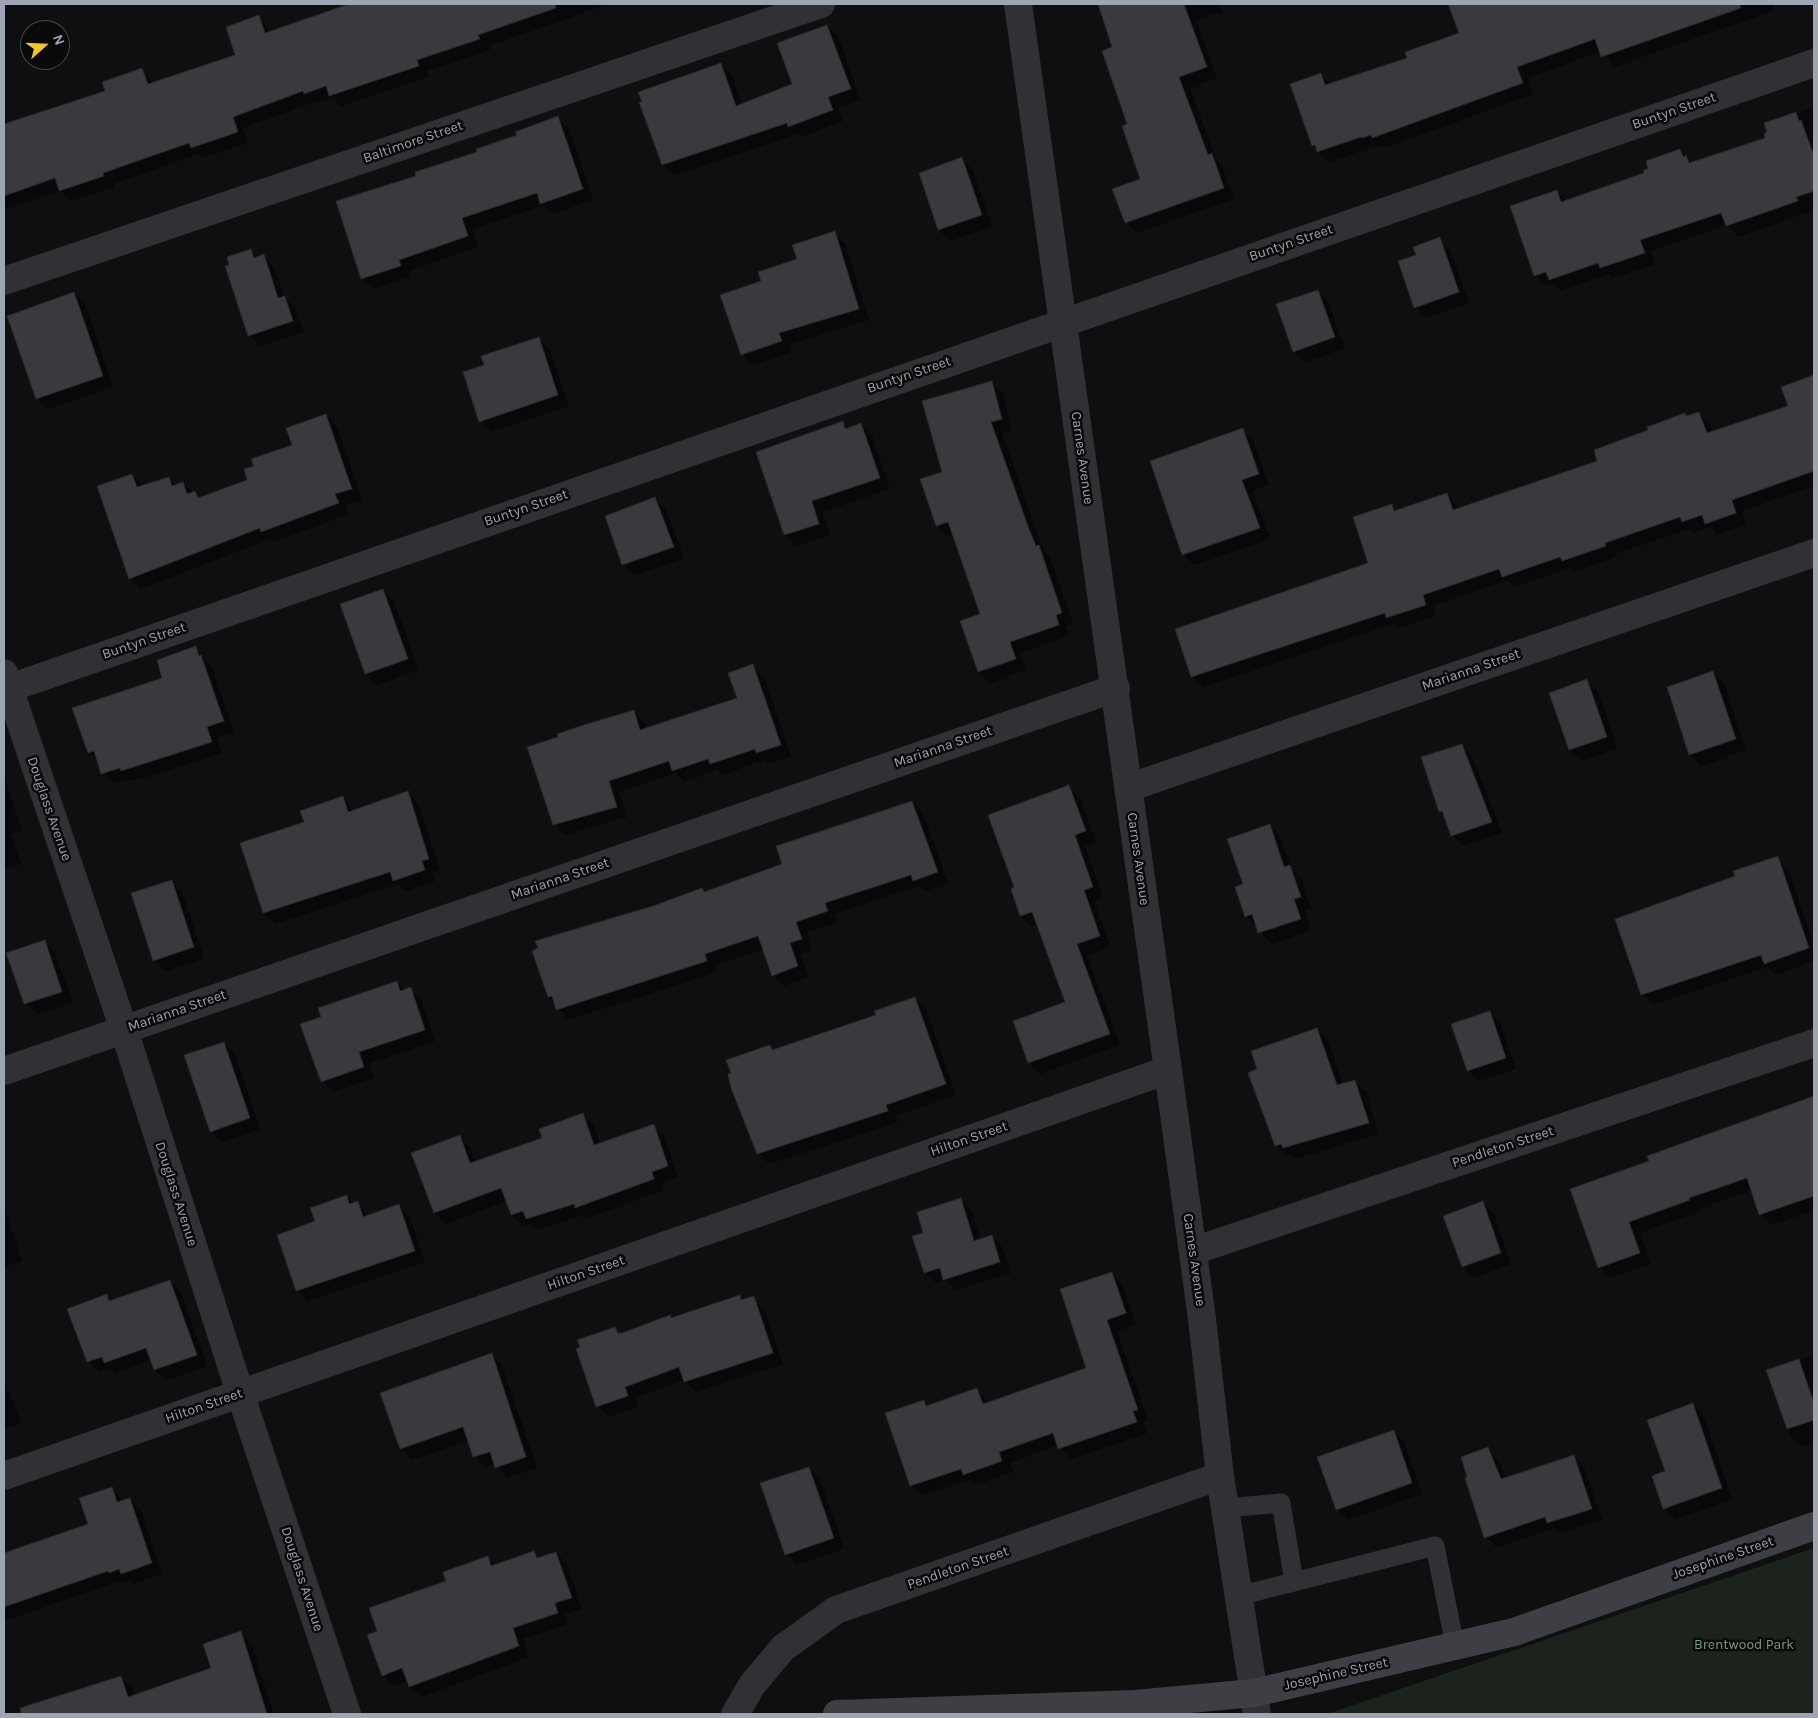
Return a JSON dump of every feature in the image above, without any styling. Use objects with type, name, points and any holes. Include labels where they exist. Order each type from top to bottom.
[{"type":"main road","name":"Josephine Street","points":[[837,1714],[1135,1704],[1256,1703],[1455,1646],[1514,1632],[1814,1526]]},
{"type":"street","name":"Baltimore Street","points":[[4,281],[821,4]]},
{"type":"street","name":"Carnes Avenue","points":[[1018,4],[1062,322],[1116,688],[1128,788],[1193,1251],[1220,1476],[1256,1703]]},
{"type":"street","name":"Buntyn Street","points":[[5,684],[1814,63]]},
{"type":"street","name":"Marianna Street","points":[[1128,788],[1814,553]]},
{"type":"street","name":"Douglass Avenue","points":[[5,684],[124,1030],[240,1393],[347,1714]]},
{"type":"street","name":"Marianna Street","points":[[4,1071],[1116,688]]},
{"type":"street","name":"Pendleton Street","points":[[1193,1251],[1814,1043]]},
{"type":"street","name":"Hilton Street","points":[[4,1476],[1168,1070]]},
{"type":"street","name":"Pendleton Street","points":[[735,1714],[752,1685],[783,1648],[836,1610],[1220,1476]]},
{"type":"lane","points":[[1226,1508],[1281,1503],[1294,1582]]},
{"type":"lane","points":[[1238,1596],[1435,1546],[1455,1646]]},
{"type":"green space","name":"Brentwood Park","points":[[1814,1548],[1814,1714],[1327,1714]]},
{"type":"building","points":[[349,4],[555,4],[556,8],[478,35],[480,39],[417,60],[419,66],[329,96],[326,86],[304,94],[303,91],[233,117],[238,132],[191,148],[189,143],[103,173],[104,176],[59,191],[55,178],[4,196],[4,124],[105,91],[102,82],[142,68],[148,84],[235,55],[226,27],[259,15],[265,33]]},
{"type":"building","points":[[1098,4],[1184,4],[1207,67],[1179,77],[1208,155],[1212,153],[1224,188],[1125,223],[1112,189],[1140,179],[1122,126],[1127,124],[1102,51],[1112,47]]},
{"type":"building","points":[[1448,4],[1740,4],[1741,8],[1601,57],[1595,39],[1517,67],[1523,83],[1372,138],[1371,135],[1361,137],[1317,152],[1315,145],[1312,146],[1290,84],[1321,73],[1325,85],[1407,58],[1405,52],[1459,33]]},
{"type":"building","points":[[827,25],[851,89],[828,97],[833,110],[788,127],[787,123],[662,165],[639,102],[642,102],[638,92],[721,63],[736,106],[792,84],[777,43]]},
{"type":"building","points":[[1796,112],[1799,121],[1801,120],[1814,156],[1814,191],[1796,197],[1798,201],[1726,226],[1721,213],[1640,240],[1645,253],[1600,268],[1598,263],[1549,280],[1546,272],[1534,276],[1510,206],[1557,190],[1561,202],[1644,173],[1643,170],[1648,169],[1646,161],[1680,149],[1683,157],[1686,155],[1689,163],[1765,138],[1764,134],[1767,132],[1764,123]]},
{"type":"building","points":[[558,116],[583,189],[540,204],[537,193],[462,218],[468,236],[399,260],[401,266],[361,279],[336,201],[416,176],[415,172],[477,152],[476,149],[517,135],[515,132]]},
{"type":"building","points":[[962,157],[982,215],[938,230],[919,173]]},
{"type":"building","points":[[835,231],[859,309],[779,333],[782,341],[741,355],[720,295],[761,281],[758,272],[797,259],[792,245]]},
{"type":"building","points":[[1440,237],[1459,292],[1414,308],[1398,261],[1416,255],[1413,247]]},
{"type":"building","points":[[251,249],[254,258],[264,254],[278,298],[285,296],[293,321],[248,336],[225,266],[229,265],[227,257]]},
{"type":"building","points":[[1318,290],[1335,337],[1293,352],[1276,304]]},
{"type":"building","points":[[74,292],[103,376],[36,399],[7,316]]},
{"type":"building","points":[[539,337],[558,395],[479,422],[463,372],[484,365],[481,356]]},
{"type":"building","points":[[1814,375],[1814,471],[1732,500],[1736,513],[1705,524],[1702,515],[1682,522],[1680,517],[1605,543],[1606,546],[1562,561],[1560,557],[1502,577],[1499,569],[1423,595],[1426,605],[1386,618],[1385,613],[1191,677],[1175,629],[1368,563],[1353,517],[1392,504],[1394,511],[1447,493],[1453,510],[1597,461],[1594,450],[1648,430],[1647,427],[1685,413],[1686,416],[1699,412],[1707,433],[1788,406],[1781,387]]},
{"type":"building","points":[[992,381],[1002,419],[991,422],[1029,529],[1036,546],[1039,545],[1062,613],[1056,615],[1059,625],[1010,642],[1016,659],[978,672],[960,621],[980,614],[948,522],[936,526],[920,479],[942,472],[922,401]]},
{"type":"building","points":[[326,414],[352,489],[335,494],[339,503],[261,532],[260,528],[129,579],[97,486],[132,474],[137,487],[169,477],[172,486],[183,482],[187,494],[195,491],[198,498],[247,480],[244,469],[254,466],[251,459],[292,445],[286,428]]},
{"type":"building","points":[[843,421],[845,429],[861,423],[880,478],[812,501],[819,524],[784,535],[756,452]]},
{"type":"building","points":[[1243,428],[1259,474],[1242,480],[1260,528],[1182,555],[1150,461]]},
{"type":"building","points":[[655,497],[674,547],[622,565],[605,516]]},
{"type":"building","points":[[383,589],[408,659],[365,674],[340,604]]},
{"type":"building","points":[[196,646],[199,656],[201,655],[224,721],[207,727],[212,742],[121,771],[120,768],[101,774],[94,751],[88,753],[72,708],[162,678],[157,660]]},
{"type":"building","points":[[753,664],[781,745],[756,753],[755,749],[710,764],[708,759],[672,771],[669,761],[609,781],[617,807],[553,825],[527,747],[558,737],[557,734],[634,710],[640,730],[737,698],[728,673]]},
{"type":"building","points":[[1713,671],[1736,739],[1689,755],[1667,687]]},
{"type":"building","points":[[1587,679],[1607,737],[1569,750],[1549,693]]},
{"type":"building","points":[[1462,744],[1492,822],[1451,836],[1442,811],[1439,812],[1421,757]]},
{"type":"building","points":[[1069,785],[1086,831],[1075,835],[1093,887],[1084,890],[1100,936],[1077,944],[1110,1034],[1028,1063],[1013,1021],[1065,1002],[1032,912],[1020,916],[1011,889],[1014,887],[988,815]]},
{"type":"building","points":[[408,791],[429,859],[422,861],[425,870],[393,881],[390,872],[263,913],[240,843],[304,822],[300,811],[343,796],[348,812]]},
{"type":"building","points":[[912,801],[938,872],[913,881],[911,875],[825,903],[828,911],[796,922],[802,939],[790,943],[798,966],[772,976],[758,936],[705,954],[707,961],[556,1010],[552,996],[548,997],[532,951],[538,948],[535,941],[653,906],[702,888],[704,892],[782,864],[776,846]]},
{"type":"building","points":[[1270,824],[1284,867],[1290,865],[1301,897],[1294,899],[1301,919],[1258,933],[1252,914],[1245,917],[1235,887],[1243,884],[1227,839]]},
{"type":"building","points":[[1778,856],[1809,948],[1764,964],[1761,955],[1641,995],[1615,919],[1735,876],[1733,871]]},
{"type":"building","points":[[172,880],[194,947],[153,961],[131,893]]},
{"type":"building","points":[[45,940],[62,992],[24,1004],[6,953]]},
{"type":"building","points":[[397,981],[400,991],[411,987],[425,1030],[359,1052],[364,1067],[321,1082],[300,1024],[321,1017],[318,1008]]},
{"type":"building","points":[[915,997],[946,1084],[886,1105],[888,1111],[757,1154],[731,1088],[728,1074],[731,1073],[726,1060],[770,1045],[772,1050],[876,1015],[874,1011]]},
{"type":"building","points":[[1490,1011],[1506,1058],[1467,1071],[1451,1024]]},
{"type":"building","points":[[1317,1028],[1337,1085],[1355,1080],[1369,1123],[1283,1148],[1281,1144],[1275,1146],[1248,1073],[1257,1069],[1251,1051]]},
{"type":"building","points":[[224,1042],[250,1118],[210,1132],[184,1055]]},
{"type":"building","points":[[1814,1096],[1814,1196],[1759,1215],[1747,1178],[1689,1198],[1690,1200],[1629,1222],[1640,1253],[1598,1268],[1570,1189],[1649,1161],[1647,1156]]},
{"type":"building","points":[[583,1113],[594,1145],[654,1124],[668,1166],[652,1172],[654,1179],[575,1208],[574,1204],[526,1219],[523,1211],[511,1215],[501,1188],[434,1213],[411,1153],[460,1135],[470,1163],[542,1138],[539,1129]]},
{"type":"building","points":[[347,1195],[349,1204],[358,1201],[363,1217],[399,1204],[415,1251],[296,1291],[277,1235],[315,1221],[310,1208]]},
{"type":"building","points":[[961,1198],[974,1241],[992,1235],[1000,1262],[943,1280],[940,1268],[924,1273],[912,1236],[923,1233],[917,1212]]},
{"type":"building","points":[[1483,1201],[1501,1253],[1462,1267],[1443,1216]]},
{"type":"building","points":[[1112,1272],[1126,1313],[1107,1320],[1138,1410],[1133,1411],[1137,1422],[1058,1449],[1053,1433],[999,1452],[1002,1461],[963,1475],[961,1469],[910,1486],[885,1413],[924,1400],[926,1406],[977,1388],[983,1404],[1086,1368],[1060,1289]]},
{"type":"building","points":[[170,1280],[197,1355],[154,1370],[146,1348],[104,1363],[102,1357],[87,1362],[67,1309],[107,1294],[109,1301]]},
{"type":"building","points":[[740,1295],[741,1300],[754,1296],[773,1353],[684,1382],[679,1367],[625,1387],[628,1396],[596,1407],[576,1349],[580,1347],[577,1340],[615,1327],[618,1333],[622,1333],[670,1315],[671,1318]]},
{"type":"building","points":[[492,1353],[526,1457],[495,1468],[490,1452],[473,1457],[463,1427],[400,1449],[380,1393]]},
{"type":"building","points":[[1799,1359],[1814,1403],[1814,1420],[1787,1429],[1766,1370]]},
{"type":"building","points":[[1693,1403],[1722,1488],[1663,1509],[1652,1476],[1665,1471],[1647,1420]]},
{"type":"building","points":[[1394,1430],[1412,1483],[1336,1510],[1317,1457]]},
{"type":"building","points":[[1488,1447],[1501,1479],[1574,1455],[1592,1509],[1547,1523],[1545,1517],[1484,1538],[1465,1478],[1467,1477],[1461,1457]]},
{"type":"building","points":[[809,1467],[834,1538],[785,1555],[760,1483]]},
{"type":"building","points":[[112,1487],[117,1502],[130,1498],[152,1563],[121,1574],[119,1569],[109,1573],[108,1571],[4,1607],[4,1553],[88,1524],[79,1498]]},
{"type":"building","points":[[534,1551],[537,1558],[556,1552],[572,1598],[555,1603],[558,1613],[513,1628],[519,1646],[409,1687],[402,1668],[382,1676],[367,1635],[377,1631],[369,1608],[446,1581],[443,1572],[488,1556],[491,1566]]},
{"type":"building","points":[[241,1631],[267,1714],[21,1714],[20,1708],[121,1676],[128,1697],[211,1668],[203,1644]]}]
